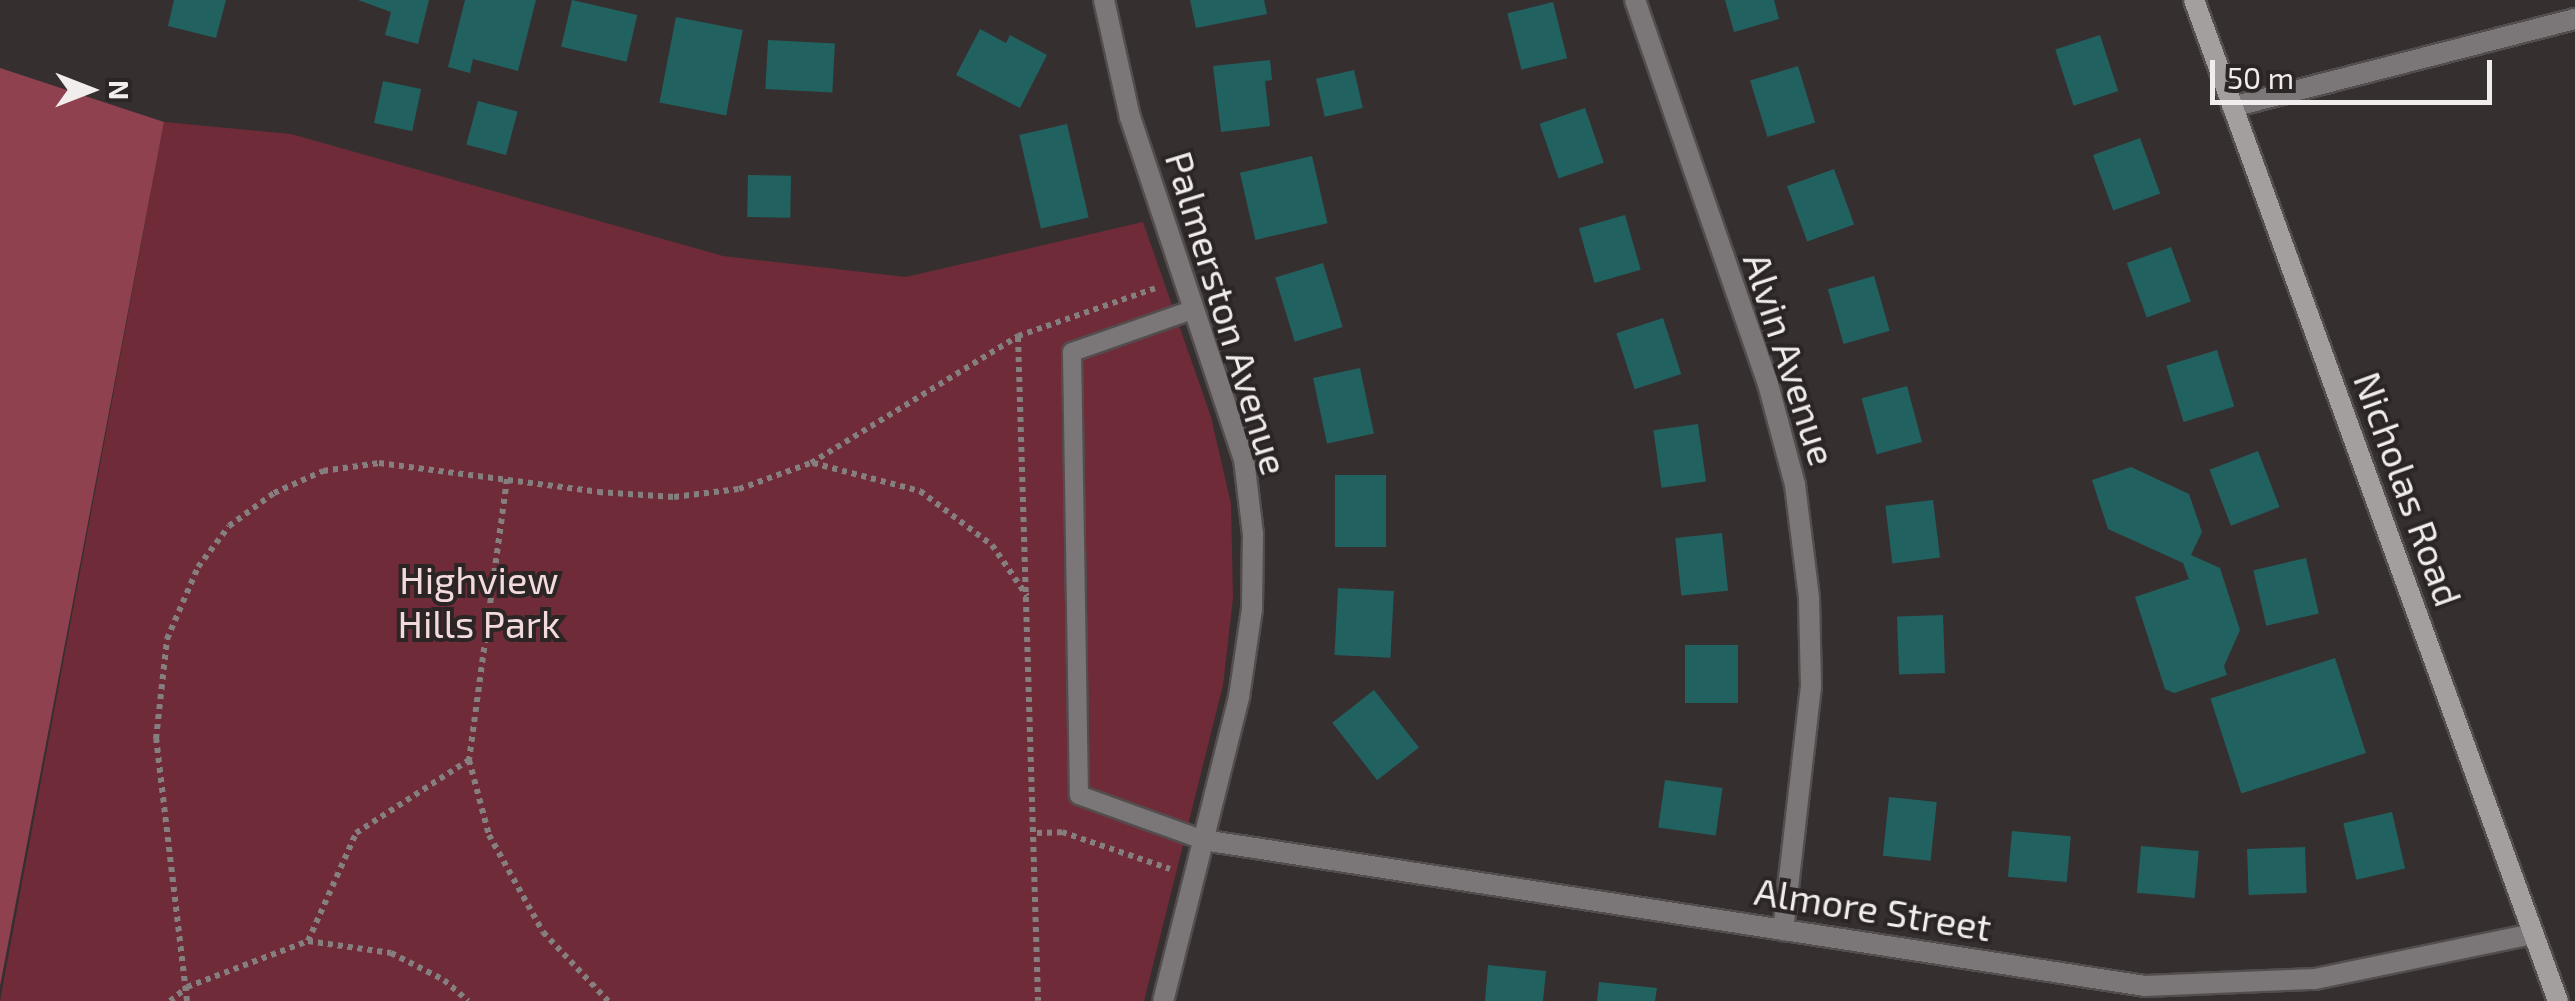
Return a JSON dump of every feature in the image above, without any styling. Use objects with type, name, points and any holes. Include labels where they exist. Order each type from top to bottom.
[{"type":"street","name":"Palmerston Avenue","points":[[1104,0],[1130,117],[1244,459],[1253,534],[1246,656],[1163,1001]]},
{"type":"street","name":"Alvin Avenue","points":[[1635,0],[1768,384],[1795,484],[1809,598],[1811,686],[1783,930]]},
{"type":"street","name":"Nicholas Road","points":[[2194,0],[2558,1001]]},
{"type":"street","points":[[2232,107],[2575,19]]},
{"type":"street","name":"Almore Street","points":[[1203,840],[2096,980],[2194,988],[2385,969],[2532,934]]},
{"type":"lane","points":[[1192,310],[1072,352],[1079,795],[1203,840]]},
{"type":"path","points":[[188,1001],[156,739],[167,639],[198,567],[228,526],[274,493],[323,472],[379,463],[674,496],[740,489],[812,463],[1018,336],[1165,285]]},
{"type":"path","points":[[1018,336],[1038,833],[1038,1001]]},
{"type":"path","points":[[812,463],[920,491],[992,545],[1029,599]]},
{"type":"path","points":[[507,479],[469,760],[489,836],[543,932],[608,1001]]},
{"type":"path","points":[[308,941],[356,832],[469,760]]},
{"type":"path","points":[[1038,833],[1062,832],[1176,871]]},
{"type":"path","points":[[170,1001],[187,987],[308,941],[391,954],[444,980],[468,1001]]},
{"type":"green space","name":"Highview Hills Park","points":[[164,122],[291,134],[723,256],[906,277],[1143,222],[1211,417],[1231,504],[1233,598],[1223,685],[1144,1001],[0,1001]]},
{"type":"shaded area","points":[[0,68],[164,122],[0,986]]},
{"type":"building","points":[[174,0],[226,0],[216,38],[168,26]]},
{"type":"building","points":[[358,0],[429,0],[418,44],[385,35],[391,12]]},
{"type":"building","points":[[465,0],[536,0],[518,71],[473,59],[470,73],[448,67]]},
{"type":"building","points":[[572,0],[637,15],[626,62],[561,47]]},
{"type":"building","points":[[1190,0],[1264,0],[1267,14],[1196,28]]},
{"type":"building","points":[[1725,0],[1774,0],[1779,19],[1734,32]]},
{"type":"building","points":[[1553,2],[1567,58],[1521,70],[1507,13]]},
{"type":"building","points":[[676,17],[743,30],[726,115],[659,102]]},
{"type":"building","points":[[980,29],[1006,43],[1010,35],[1047,55],[1020,108],[956,75]]},
{"type":"building","points":[[2100,35],[2118,91],[2074,106],[2055,50]]},
{"type":"building","points":[[768,40],[835,44],[832,92],[765,89]]},
{"type":"building","points":[[1270,60],[1272,80],[1265,81],[1270,126],[1221,132],[1213,66]]},
{"type":"building","points":[[1798,66],[1815,122],[1767,137],[1750,81]]},
{"type":"building","points":[[1354,70],[1363,108],[1325,117],[1316,79]]},
{"type":"building","points":[[383,81],[421,89],[412,131],[374,123]]},
{"type":"building","points":[[478,101],[518,112],[506,155],[466,144]]},
{"type":"building","points":[[1585,108],[1604,163],[1558,178],[1540,124]]},
{"type":"building","points":[[1067,124],[1089,218],[1041,229],[1019,135]]},
{"type":"building","points":[[2140,138],[2160,193],[2113,211],[2093,155]]},
{"type":"building","points":[[1312,156],[1328,223],[1255,240],[1240,173]]},
{"type":"building","points":[[1834,169],[1854,224],[1807,242],[1787,186]]},
{"type":"building","points":[[748,175],[791,176],[790,218],[747,217]]},
{"type":"building","points":[[1625,215],[1641,270],[1595,283],[1579,228]]},
{"type":"building","points":[[2171,247],[2191,302],[2147,318],[2127,263]]},
{"type":"building","points":[[1323,263],[1343,327],[1295,342],[1275,278]]},
{"type":"building","points":[[1874,276],[1890,331],[1844,344],[1828,289]]},
{"type":"building","points":[[1663,318],[1681,374],[1635,389],[1616,333]]},
{"type":"building","points":[[2217,350],[2234,406],[2184,422],[2166,365]]},
{"type":"building","points":[[1360,368],[1374,434],[1327,444],[1313,378]]},
{"type":"building","points":[[1907,386],[1922,442],[1877,454],[1862,398]]},
{"type":"building","points":[[1698,424],[1706,481],[1662,488],[1653,430]]},
{"type":"building","points":[[2258,451],[2280,507],[2231,526],[2209,470]]},
{"type":"building","points":[[2131,467],[2189,494],[2202,532],[2191,555],[2220,568],[2240,630],[2224,666],[2227,675],[2174,693],[2165,689],[2135,597],[2189,579],[2183,563],[2108,529],[2092,480]]},
{"type":"building","points":[[1335,475],[1386,475],[1386,547],[1335,547]]},
{"type":"building","points":[[1933,500],[1940,558],[1892,563],[1885,506]]},
{"type":"building","points":[[1722,533],[1728,591],[1681,596],[1675,538]]},
{"type":"building","points":[[2306,558],[2319,614],[2266,626],[2253,570]]},
{"type":"building","points":[[1338,588],[1394,591],[1390,658],[1334,655]]},
{"type":"building","points":[[1943,615],[1945,673],[1899,675],[1897,617]]},
{"type":"building","points":[[1685,645],[1738,645],[1738,703],[1685,703]]},
{"type":"building","points":[[2335,658],[2366,753],[2241,794],[2210,698]]},
{"type":"building","points":[[1374,690],[1419,748],[1377,780],[1332,723]]},
{"type":"building","points":[[1665,780],[1722,788],[1716,836],[1658,828]]},
{"type":"building","points":[[1889,797],[1937,802],[1931,861],[1883,856]]},
{"type":"building","points":[[2392,812],[2405,869],[2356,880],[2343,823]]},
{"type":"building","points":[[2012,831],[2071,836],[2067,882],[2008,877]]},
{"type":"building","points":[[2141,846],[2199,851],[2195,898],[2137,893]]},
{"type":"building","points":[[2305,847],[2307,893],[2249,895],[2247,849]]},
{"type":"building","points":[[1488,965],[1546,971],[1543,1001],[1485,1001]]},
{"type":"building","points":[[1599,982],[1657,988],[1655,1001],[1597,1001]]}]
